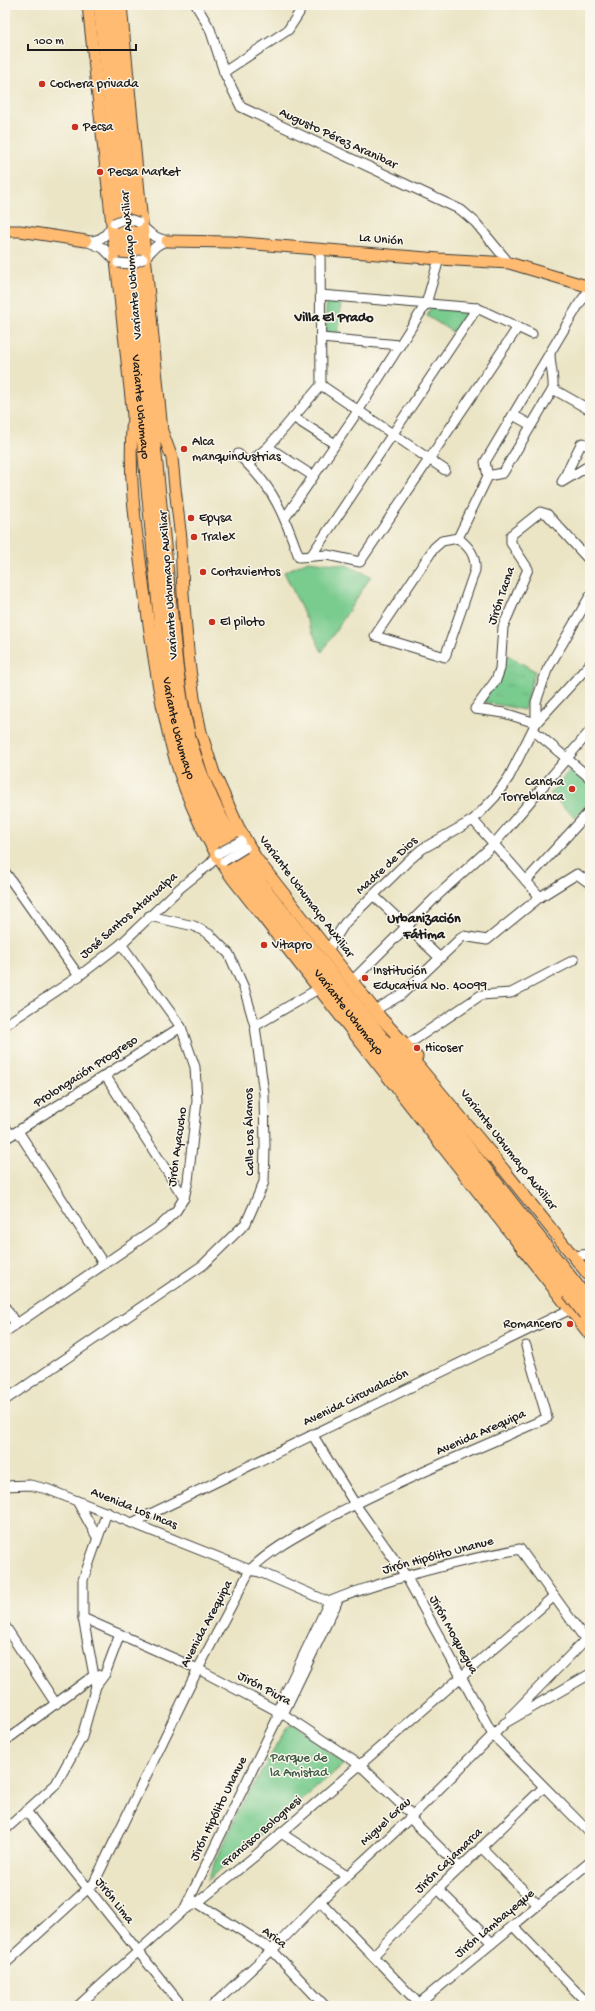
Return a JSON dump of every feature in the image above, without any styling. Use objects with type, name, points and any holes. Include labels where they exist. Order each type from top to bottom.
[{"type":"highway","name":"Variante Uchumayo","points":[[100,5],[165,670],[176,729],[186,768],[216,836],[246,882],[573,1290]]},
{"type":"highway","name":"Variante Uchumayo","points":[[110,5],[176,665],[186,726],[203,779],[217,813],[245,862],[370,1022],[573,1290],[588,1313]]},
{"type":"highway","points":[[132,416],[149,566],[159,598]]},
{"type":"highway","points":[[162,431],[177,576],[177,620],[173,629]]},
{"type":"highway","points":[[370,1022],[408,1055],[492,1156]]},
{"type":"main road","name":"Variante Uchumayo Auxiliar","points":[[88,5],[113,224],[132,416],[130,467],[141,568],[162,712],[174,758],[183,783],[202,829],[218,860]]},
{"type":"main road","name":"Variante Uchumayo Auxiliar","points":[[121,5],[140,224],[162,431],[170,453],[181,539],[183,594],[189,662],[198,719],[214,773],[245,844],[375,1010],[407,1045],[462,1112],[492,1156],[590,1277]]},
{"type":"main road","points":[[5,231],[20,231],[86,241]]},
{"type":"main road","name":"La Unión","points":[[167,241],[231,242],[439,259],[509,263],[590,288]]},
{"type":"main road","name":"Variante Uchumayo","points":[[218,860],[590,1335]]},
{"type":"street","name":"Augusto Pérez Aranibar","points":[[196,5],[210,29],[224,72],[241,107],[460,210],[476,222],[509,263]]},
{"type":"street","points":[[224,72],[288,30],[299,13],[300,5]]},
{"type":"street","points":[[86,241],[94,241],[102,238],[113,224],[126,218],[140,224]]},
{"type":"street","name":"La Unión","points":[[140,224],[149,234],[157,239],[167,241]]},
{"type":"street","points":[[86,241],[103,248],[117,262],[131,264],[144,258],[154,246],[167,241]]},
{"type":"street","points":[[248,464],[268,447],[321,385],[320,249]]},
{"type":"street","points":[[285,518],[358,411],[426,304],[439,259]]},
{"type":"street","points":[[458,538],[488,476],[485,462],[578,304],[590,288]]},
{"type":"street","points":[[321,295],[477,308],[532,334]]},
{"type":"street","points":[[311,556],[477,308]]},
{"type":"street","points":[[238,454],[261,479],[285,518],[299,557],[339,556],[360,562],[518,327]]},
{"type":"street","points":[[321,338],[400,344]]},
{"type":"street","points":[[488,476],[503,472],[553,389],[554,379],[550,369],[550,352]]},
{"type":"street","points":[[321,385],[445,470]]},
{"type":"street","points":[[553,389],[590,410]]},
{"type":"street","points":[[513,415],[531,425]]},
{"type":"street","points":[[293,417],[335,444]]},
{"type":"street","points":[[590,447],[583,443],[581,444],[562,482],[590,465]]},
{"type":"street","points":[[268,447],[313,476]]},
{"type":"street","name":"Jirón Tacna","points":[[534,727],[504,713],[475,708],[496,680],[500,669],[503,627],[528,569],[511,543],[511,535],[540,512],[548,514],[590,561]]},
{"type":"street","points":[[458,538],[472,552],[476,560],[476,570],[445,657],[375,636],[434,548],[442,541],[458,538]]},
{"type":"street","points":[[590,596],[547,670],[536,702],[534,727],[566,759],[590,778]]},
{"type":"street","name":"Madre de Dios","points":[[328,950],[345,923],[422,849],[473,820],[495,797],[509,778],[534,727],[590,664]]},
{"type":"street","points":[[352,981],[406,926],[494,844],[590,731]]},
{"type":"street","points":[[526,881],[590,811]]},
{"type":"street","points":[[473,820],[540,897]]},
{"type":"street","name":"José Santos Atahualpa","points":[[5,1025],[79,976],[121,944],[180,888],[218,860],[245,844]]},
{"type":"street","points":[[5,872],[79,976]]},
{"type":"street","points":[[375,1010],[401,995],[463,936],[487,940],[540,897],[576,874],[588,882],[590,881]]},
{"type":"street","points":[[374,896],[440,958]]},
{"type":"street","name":"Calle Los Álamos","points":[[5,1400],[203,1265],[246,1223],[264,1182],[264,1094],[255,1026],[244,988],[229,954],[209,934],[194,926],[149,916]]},
{"type":"street","name":"Jirón Ayacucho","points":[[5,1332],[103,1263],[161,1225],[176,1212],[184,1198],[188,1181],[197,1101],[195,1067],[181,1027],[121,944]]},
{"type":"street","points":[[407,1045],[481,995],[511,993],[574,960]]},
{"type":"street","points":[[255,1026],[318,989]]},
{"type":"street","name":"Prolongación Progreso","points":[[11,1135],[181,1027]]},
{"type":"street","points":[[105,1075],[184,1198]]},
{"type":"street","points":[[5,1127],[103,1263]]},
{"type":"street","points":[[574,1256],[590,1254]]},
{"type":"street","name":"Avenida Circuvalación","points":[[132,1523],[312,1434],[570,1310],[590,1295]]},
{"type":"street","points":[[5,1307],[16,1324]]},
{"type":"street","name":"Avenida Arequipa","points":[[5,1964],[94,1883],[198,1668],[250,1570],[284,1543],[355,1504],[547,1418],[526,1346]]},
{"type":"street","name":"Jirón Moquegua","points":[[312,1434],[355,1504],[406,1576],[493,1735],[590,1833]]},
{"type":"street","name":"Avenida Los Incas","points":[[5,1486],[30,1484],[77,1501],[250,1570],[260,1572],[332,1605]]},
{"type":"street","points":[[77,1501],[97,1537]]},
{"type":"street","points":[[96,1686],[83,1618],[83,1580],[107,1512]]},
{"type":"street","name":"Jirón Hipólito Unanue","points":[[193,1900],[279,1714],[332,1605],[340,1597],[470,1558],[520,1549],[553,1597]]},
{"type":"street","points":[[505,1723],[588,1637],[553,1597]]},
{"type":"street","name":"Francisco Bolognesi","points":[[78,2006],[184,1910],[193,1900],[255,1856],[553,1597]]},
{"type":"street","name":"Jirón Piura","points":[[83,1618],[198,1668],[279,1714],[360,1765],[460,1868]]},
{"type":"street","points":[[5,1626],[56,1704]]},
{"type":"street","points":[[5,1830],[56,1784],[82,1737],[96,1686],[105,1674],[120,1634]]},
{"type":"street","points":[[5,1741],[93,1676],[105,1674]]},
{"type":"street","name":"Miguel Grau","points":[[212,2006],[272,1950],[320,1901],[411,1816],[505,1723],[590,1674]]},
{"type":"street","name":"Jirón Cajamarca","points":[[372,1956],[438,1889],[544,1787]]},
{"type":"street","name":"Jirón Lima","points":[[26,1811],[182,2006]]},
{"type":"street","points":[[281,1833],[347,1876]]},
{"type":"street","points":[[481,1847],[538,1905]]},
{"type":"street","name":"Jirón Lambayeque","points":[[419,2005],[590,1862]]},
{"type":"street","points":[[438,1889],[492,1943]]},
{"type":"street","name":"Arica","points":[[193,1900],[272,1950],[325,2006]]},
{"type":"street","points":[[320,1901],[419,2005]]},
{"type":"street","points":[[513,1926],[590,2006]]},
{"type":"green space","points":[[341,300],[339,334],[326,333],[326,303]]},
{"type":"green space","points":[[431,306],[470,310],[454,333],[427,316]]},
{"type":"green space","points":[[308,561],[346,565],[371,576],[322,652],[284,572]]},
{"type":"green space","points":[[504,653],[535,671],[524,710],[484,702]]},
{"type":"green space","name":"Cancha Torreblanca","points":[[572,767],[590,784],[590,801],[575,818],[550,794]]},
{"type":"green space","name":"Parque de la Amistad","points":[[292,1725],[296,1726],[344,1764],[207,1881],[237,1814],[287,1727]]},
{"type":"place","name":"Cochera privada","points":[[42,84]]},
{"type":"place","name":"Pecsa","points":[[75,127]]},
{"type":"place","name":"Pecsa Market","points":[[100,172]]},
{"type":"place","name":"Alca manquindustrias","points":[[184,449]]},
{"type":"place","name":"Epysa","points":[[191,518]]},
{"type":"place","name":"Tralex","points":[[194,537]]},
{"type":"place","name":"Cortavientos","points":[[203,572]]},
{"type":"place","name":"El piloto","points":[[212,622]]},
{"type":"place","name":"Cancha Torreblanca","points":[[572,789]]},
{"type":"place","name":"Vitapro","points":[[264,945]]},
{"type":"place","name":"Institución Educativa No. 40099","points":[[365,978]]},
{"type":"place","name":"Hicoser","points":[[417,1048]]},
{"type":"place","name":"Romancero","points":[[570,1324]]},
{"type":"district","name":"Villa El Prado","points":[[334,318]]},
{"type":"district","name":"Urbanización Fátima","points":[[424,928]]}]
